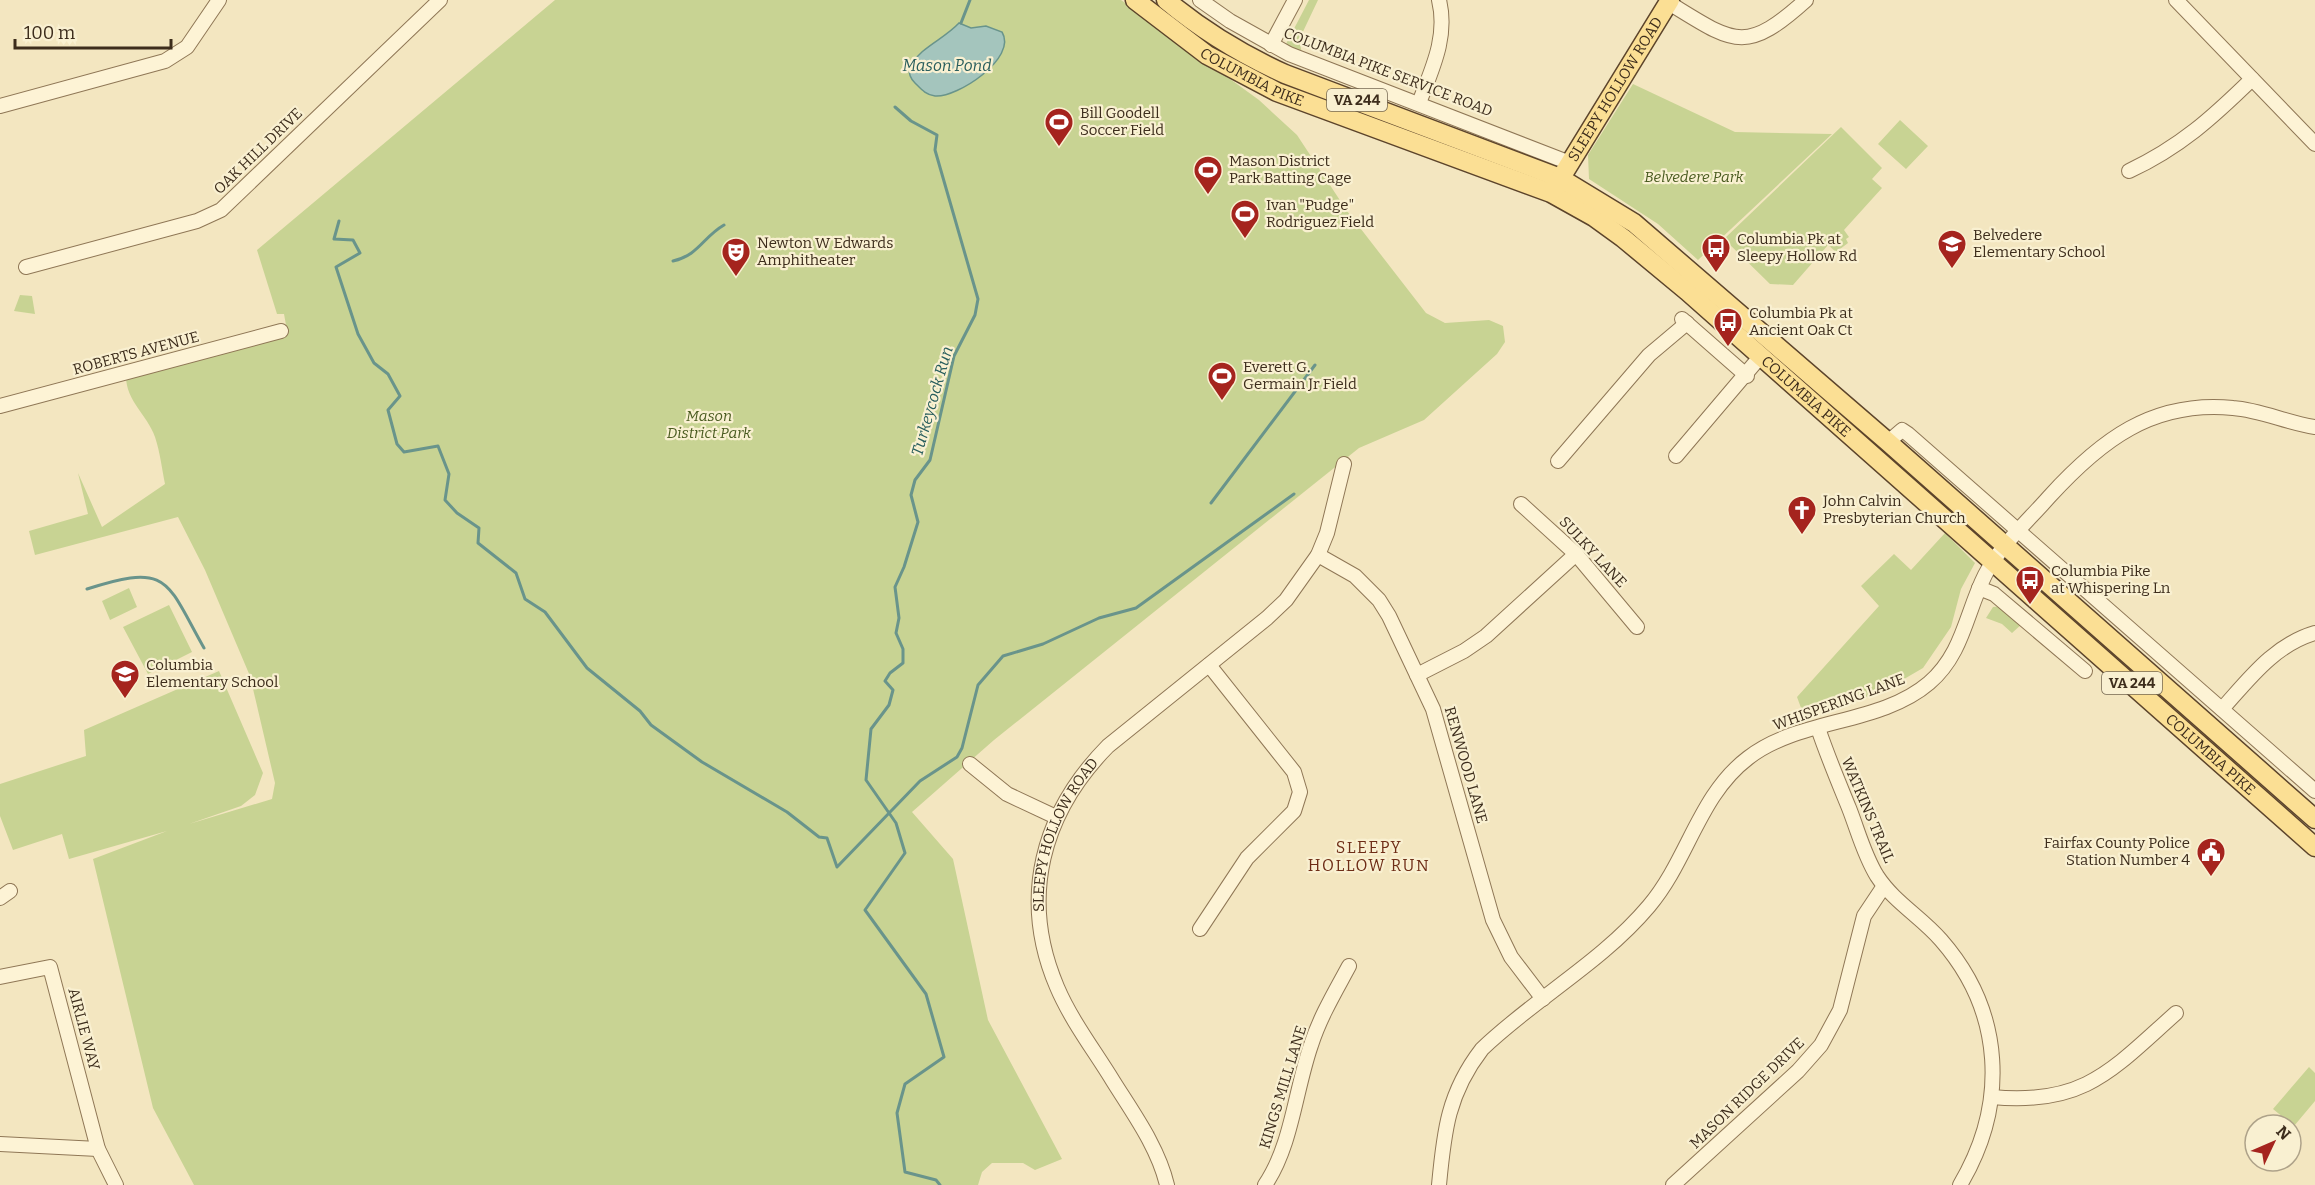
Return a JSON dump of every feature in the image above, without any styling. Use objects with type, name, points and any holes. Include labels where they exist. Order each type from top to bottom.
[{"type":"main road","name":"COLUMBIA PIKE","points":[[1135,0],[1207,55],[1277,92],[1556,186],[1623,238],[1760,357],[1994,561],[2315,847]]},
{"type":"main road","name":"COLUMBIA PIKE","points":[[1166,0],[1215,38],[1285,74],[1617,211],[1652,237],[2315,819]]},
{"type":"main road","name":"SLEEPY HOLLOW ROAD","points":[[1556,186],[1670,1]]},
{"type":"street","points":[[0,106],[165,62],[187,47],[219,0]]},
{"type":"street","name":"OAK HILL DRIVE","points":[[26,267],[197,222],[220,210],[440,0]]},
{"type":"street","name":"COLUMBIA PIKE SERVICE ROAD","points":[[1200,0],[1289,54],[1570,163]]},
{"type":"street","points":[[1271,45],[1295,0]]},
{"type":"street","points":[[1419,103],[1440,45],[1442,27],[1438,0]]},
{"type":"street","points":[[1670,1],[1726,35],[1750,37],[1775,27],[1806,0]]},
{"type":"street","points":[[2176,0],[2315,144]]},
{"type":"street","points":[[2129,171],[2168,151],[2195,133],[2252,79]]},
{"type":"street","points":[[1558,461],[1649,355],[1684,321],[1747,375]]},
{"type":"street","name":"ROBERTS AVENUE","points":[[0,406],[281,331]]},
{"type":"street","points":[[1676,456],[1760,357]]},
{"type":"street","name":"WHISPERING LANE","points":[[1439,1185],[1448,1115],[1461,1080],[1482,1049],[1607,949],[1649,906],[1676,866],[1710,799],[1734,770],[1765,747],[1895,703],[1924,688],[1949,663],[1958,646],[1979,588],[1994,561],[2089,455],[2108,441],[2147,419],[2189,409],[2234,408],[2315,427]]},
{"type":"street","points":[[1887,442],[1902,430],[1908,434],[2315,791]]},
{"type":"street","points":[[1318,555],[1335,511],[1344,464]]},
{"type":"street","name":"SULKY LANE","points":[[1521,504],[1576,554],[1637,627]]},
{"type":"street","points":[[1417,675],[1457,656],[1486,636],[1576,554]]},
{"type":"street","name":"SLEEPY HOLLOW ROAD","points":[[1167,1185],[1142,1128],[1070,1011],[1050,969],[1040,925],[1039,883],[1042,860],[1056,818],[1073,785],[1108,746],[1286,600],[1318,555]]},
{"type":"street","name":"RENWOOD LANE","points":[[1318,555],[1355,576],[1379,600],[1417,675],[1442,735],[1493,920],[1511,957],[1543,999]]},
{"type":"street","points":[[1979,588],[1994,594],[2085,671]]},
{"type":"street","points":[[2222,709],[2266,661],[2293,642],[2315,633]]},
{"type":"street","points":[[1200,929],[1227,884],[1247,858],[1294,811],[1300,792],[1294,772],[1209,665]]},
{"type":"street","name":"WATKINS TRAIL","points":[[1818,728],[1836,783],[1867,856],[1884,886],[1939,937],[1966,972],[1983,1012],[1989,1032],[1993,1074],[1992,1097],[1980,1147],[1960,1185]]},
{"type":"street","points":[[970,764],[1007,794],[1056,818]]},
{"type":"street","name":"MASON RIDGE DRIVE","points":[[1673,1185],[1798,1071],[1821,1045],[1840,1010],[1864,916],[1884,886]]},
{"type":"street","points":[[0,889],[10,891],[0,898]]},
{"type":"street","name":"KINGS MILL LANE","points":[[1265,1185],[1281,1155],[1311,1045],[1322,1016],[1349,966]]},
{"type":"street","name":"AIRLIE WAY","points":[[0,977],[51,967],[98,1149]]},
{"type":"street","points":[[1992,1097],[2052,1098],[2088,1084],[2104,1074],[2176,1013]]},
{"type":"street","points":[[0,1144],[98,1149],[116,1185]]},
{"type":"green space","name":"Mason District Park","points":[[555,0],[1121,0],[1259,100],[1297,135],[1347,211],[1426,313],[1445,323],[1489,320],[1503,326],[1505,342],[1497,354],[1424,420],[1359,448],[994,740],[912,812],[953,859],[988,1020],[1062,1159],[1035,1170],[1023,1163],[992,1163],[982,1172],[978,1185],[194,1185],[153,1108],[93,859],[167,831],[69,859],[62,834],[13,850],[0,816],[0,784],[86,756],[84,730],[219,671],[263,773],[255,795],[241,806],[189,824],[272,799],[275,783],[250,676],[205,570],[178,517],[35,555],[29,531],[88,514],[78,473],[102,527],[165,484],[155,437],[129,392],[126,374],[281,331],[286,325],[284,314],[277,314],[257,250]]},
{"type":"green space","points":[[1309,0],[1318,0],[1299,40],[1302,53],[1285,46]]},
{"type":"green space","name":"Belvedere Park","points":[[1633,84],[1735,132],[1832,134],[1698,260],[1658,224],[1589,179],[1588,155]]},
{"type":"green space","points":[[1900,120],[1928,146],[1906,169],[1878,144]]},
{"type":"green space","points":[[1841,127],[1882,168],[1872,179],[1882,188],[1844,230],[1849,237],[1846,239],[1848,243],[1836,252],[1828,245],[1793,285],[1770,284],[1724,239]]},
{"type":"green space","points":[[20,295],[32,296],[35,314],[14,311]]},
{"type":"green space","points":[[1945,533],[1975,563],[1961,589],[1951,627],[1923,668],[1880,693],[1804,716],[1797,697],[1879,606],[1861,586],[1894,554],[1911,570]]},
{"type":"green space","points":[[129,588],[137,607],[110,620],[102,601]]},
{"type":"green space","points":[[169,605],[192,652],[148,674],[123,627]]},
{"type":"green space","points":[[2003,606],[2023,623],[2012,633],[2002,624],[1986,618],[1993,607]]},
{"type":"green space","points":[[2309,1067],[2315,1073],[2315,1101],[2303,1115],[2303,1113],[2278,1113],[2273,1109]]},
{"type":"water","name":"Mason Pond","points":[[959,23],[971,28],[986,26],[1002,32],[1005,42],[1001,53],[994,64],[970,83],[945,95],[929,94],[912,79],[909,67],[926,48]]},
{"type":"waterway","points":[[961,23],[970,0]]},
{"type":"waterway","name":"Turkeycock Run","points":[[895,107],[911,121],[937,135],[935,150],[978,299],[975,315],[954,356],[930,460],[915,480],[911,495],[918,522],[904,567],[895,587],[899,618],[896,633],[903,649],[903,663],[890,673],[885,681],[893,690],[889,705],[871,729],[866,780],[896,823],[905,853],[865,910],[926,994],[944,1057],[905,1084],[897,1113],[905,1172],[936,1180],[940,1185]]},
{"type":"waterway","points":[[339,221],[334,239],[353,240],[360,253],[336,267],[358,334],[374,363],[388,374],[400,396],[388,410],[397,444],[404,452],[438,446],[449,474],[445,500],[457,513],[479,528],[478,543],[516,573],[525,599],[545,612],[587,668],[640,711],[651,725],[702,762],[787,812],[819,837],[827,838],[837,867],[920,781],[957,757],[962,748],[978,685],[1003,656],[1043,644],[1099,618],[1136,608],[1294,494]]},
{"type":"waterway","points":[[673,261],[689,255],[724,225]]},
{"type":"waterway","points":[[1211,503],[1315,365]]},
{"type":"waterway","points":[[87,589],[135,577],[150,578],[162,583],[172,593],[204,648]]},
{"type":"place","name":"Bill Goodell Soccer Field","points":[[1059,148]]},
{"type":"place","name":"Mason District Park Batting Cage","points":[[1208,196]]},
{"type":"place","name":"Ivan \"Pudge\" Rodriguez Field","points":[[1245,240]]},
{"type":"place","name":"Belvedere Elementary School","points":[[1952,270]]},
{"type":"place","name":"Columbia Pk at Sleepy Hollow Rd","points":[[1716,274]]},
{"type":"place","name":"Newton W Edwards Amphitheater","points":[[736,278]]},
{"type":"place","name":"Columbia Pk at Ancient Oak Ct","points":[[1728,348]]},
{"type":"place","name":"Everett G. Germain Jr Field","points":[[1222,402]]},
{"type":"place","name":"John Calvin Presbyterian Church","points":[[1802,536]]},
{"type":"place","name":"Columbia Pike at Whispering Ln","points":[[2030,606]]},
{"type":"place","name":"Columbia Elementary School","points":[[125,700]]},
{"type":"place","name":"Fairfax County Police Station Number 4","points":[[2211,878]]},
{"type":"district","name":"SLEEPY HOLLOW RUN","points":[[1369,856]]}]
